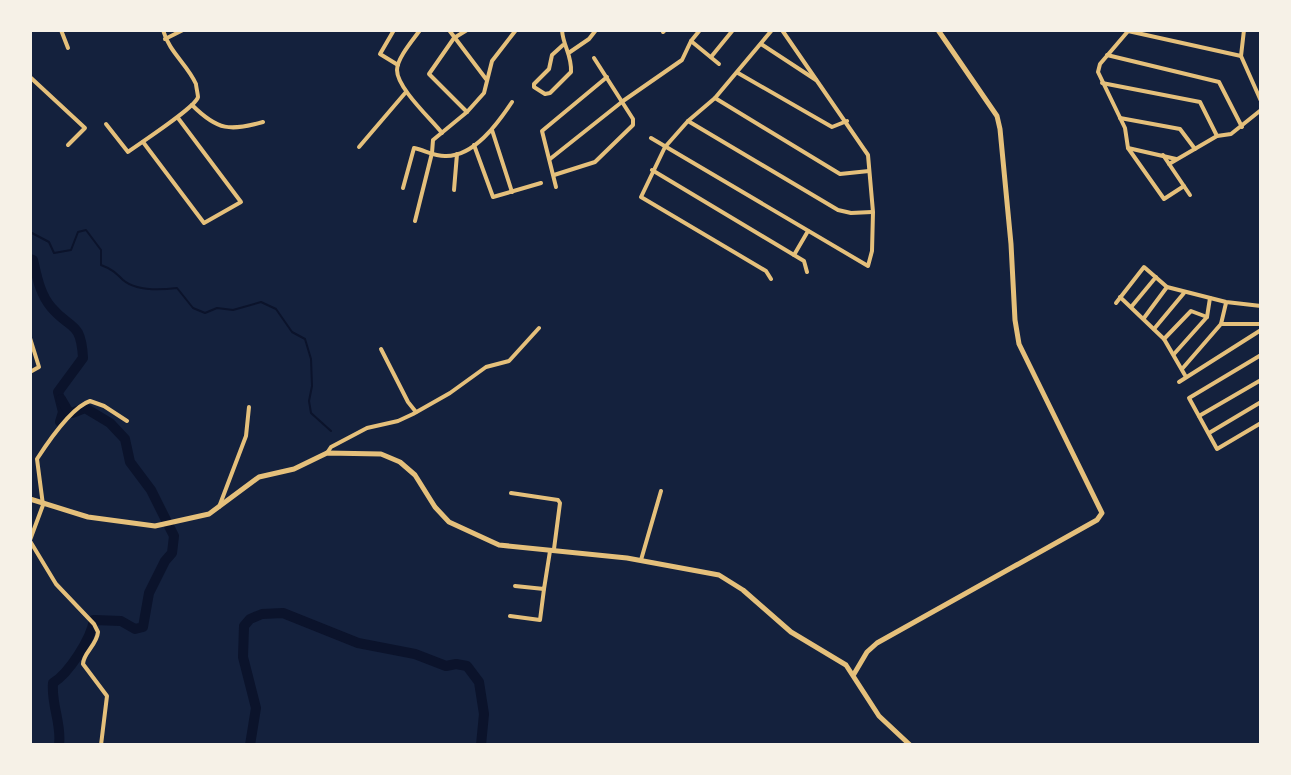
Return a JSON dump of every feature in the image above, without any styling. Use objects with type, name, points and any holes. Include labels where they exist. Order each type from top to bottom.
[{"type":"street","points":[[61,30],[68,48]]},
{"type":"street","points":[[106,124],[128,152],[167,122],[178,118],[198,96],[195,83],[165,39],[163,30]]},
{"type":"street","points":[[165,39],[183,30]]},
{"type":"street","points":[[394,30],[380,54],[398,65]]},
{"type":"street","points":[[420,30],[398,65],[401,83],[442,133]]},
{"type":"street","points":[[449,30],[487,80]]},
{"type":"street","points":[[467,30],[454,38],[429,74],[467,112]]},
{"type":"street","points":[[415,221],[433,140],[467,112],[484,93],[492,61],[516,30]]},
{"type":"street","points":[[562,30],[563,45],[570,52],[572,67],[569,75],[547,94],[534,87],[534,82],[551,66],[552,55],[563,45]]},
{"type":"street","points":[[570,52],[596,30]]},
{"type":"street","points":[[550,159],[623,101],[682,60],[700,30]]},
{"type":"street","points":[[711,57],[733,30]]},
{"type":"street","points":[[771,279],[766,271],[641,197],[665,147],[738,73],[772,30]]},
{"type":"street","points":[[651,138],[868,266],[872,251],[873,212],[868,155],[782,30]]},
{"type":"street","points":[[854,674],[867,652],[877,643],[1097,520],[1102,513],[1019,344],[1008,205],[997,116],[938,30]]},
{"type":"street","points":[[1184,186],[1164,199],[1128,148],[1120,118],[1098,72],[1100,64],[1128,30],[1241,56]]},
{"type":"street","points":[[1244,30],[1241,56],[1261,101]]},
{"type":"street","points":[[691,41],[719,64]]},
{"type":"street","points":[[761,44],[820,82]]},
{"type":"street","points":[[1107,55],[1219,82],[1242,127]]},
{"type":"street","points":[[554,175],[595,162],[629,128],[633,119],[594,58]]},
{"type":"street","points":[[738,73],[832,127],[847,121]]},
{"type":"street","points":[[30,77],[85,128],[68,145]]},
{"type":"street","points":[[556,187],[543,130],[607,77]]},
{"type":"street","points":[[1102,83],[1200,102],[1217,136]]},
{"type":"street","points":[[359,147],[406,92]]},
{"type":"street","points":[[715,98],[840,174],[869,171]]},
{"type":"street","points":[[403,188],[412,150],[416,148],[445,156],[457,154],[492,130],[512,102]]},
{"type":"street","points":[[192,105],[210,120],[234,130],[263,122]]},
{"type":"street","points":[[1169,164],[1217,136],[1231,134],[1261,110]]},
{"type":"street","points":[[143,142],[204,223],[241,202],[178,118]]},
{"type":"street","points":[[1120,118],[1180,129],[1195,149]]},
{"type":"street","points":[[688,121],[838,210],[873,212]]},
{"type":"street","points":[[492,130],[512,192]]},
{"type":"street","points":[[474,143],[493,197],[541,183]]},
{"type":"street","points":[[1128,148],[1179,159]]},
{"type":"street","points":[[454,190],[457,154]]},
{"type":"street","points":[[1163,155],[1190,195]]},
{"type":"street","points":[[652,170],[804,261],[807,272]]},
{"type":"street","points":[[794,255],[808,231]]},
{"type":"street","points":[[1116,303],[1144,267],[1167,287],[1184,293],[1261,306]]},
{"type":"street","points":[[1132,307],[1156,277]]},
{"type":"street","points":[[1144,318],[1167,287]]},
{"type":"street","points":[[1154,329],[1184,293]]},
{"type":"street","points":[[1120,297],[1164,339],[1186,377]]},
{"type":"street","points":[[1174,354],[1207,317],[1210,298]]},
{"type":"street","points":[[1182,369],[1221,324],[1226,302]]},
{"type":"street","points":[[1164,339],[1191,311],[1207,317]]},
{"type":"street","points":[[1221,324],[1261,327]]},
{"type":"street","points":[[1179,382],[1261,327]]},
{"type":"street","points":[[327,453],[331,447],[367,428],[398,421],[416,412],[450,393],[486,367],[509,361],[539,328]]},
{"type":"street","points":[[30,338],[39,367],[30,372]]},
{"type":"street","points":[[381,349],[416,412]]},
{"type":"street","points":[[1261,355],[1189,398],[1217,449],[1261,423]]},
{"type":"street","points":[[1199,416],[1261,380]]},
{"type":"street","points":[[101,745],[107,696],[83,664],[98,632],[56,584],[30,540],[43,505],[37,459],[70,417],[90,401],[127,421]]},
{"type":"street","points":[[1209,433],[1261,402]]},
{"type":"street","points":[[218,508],[246,436],[249,407]]},
{"type":"street","points":[[30,499],[88,517],[155,526],[209,514],[259,477],[294,469],[327,453],[381,454],[400,462],[415,475],[435,507],[449,522],[499,545],[641,560],[719,575],[743,590],[791,632],[846,665],[879,716],[910,745]]},
{"type":"street","points":[[641,560],[661,491]]},
{"type":"street","points":[[510,616],[540,620],[560,503],[558,500],[511,493]]},
{"type":"street","points":[[515,586],[544,589]]},
{"type":"waterway","points":[[30,232],[49,242],[54,253],[71,250],[78,232],[86,230],[101,250],[101,265],[128,284],[142,288],[177,288],[193,308],[205,313],[217,308],[233,310],[261,302],[276,309],[292,332],[305,339],[311,359],[311,413],[331,431]]},
{"type":"waterway","points":[[30,259],[33,260],[47,302],[77,331],[82,346],[83,358],[58,392],[63,412],[60,422]]},
{"type":"waterway","points":[[59,745],[53,683],[78,655],[94,620],[121,621],[135,629],[143,627],[149,593],[172,553],[174,536],[151,490],[130,462],[125,439],[110,423],[85,408],[72,413],[68,411],[61,399]]},
{"type":"waterway","points":[[250,745],[256,708],[243,657],[244,626],[250,619],[262,614],[283,613],[358,643],[415,654],[446,666],[467,666],[479,682],[484,714],[481,745]]}]
